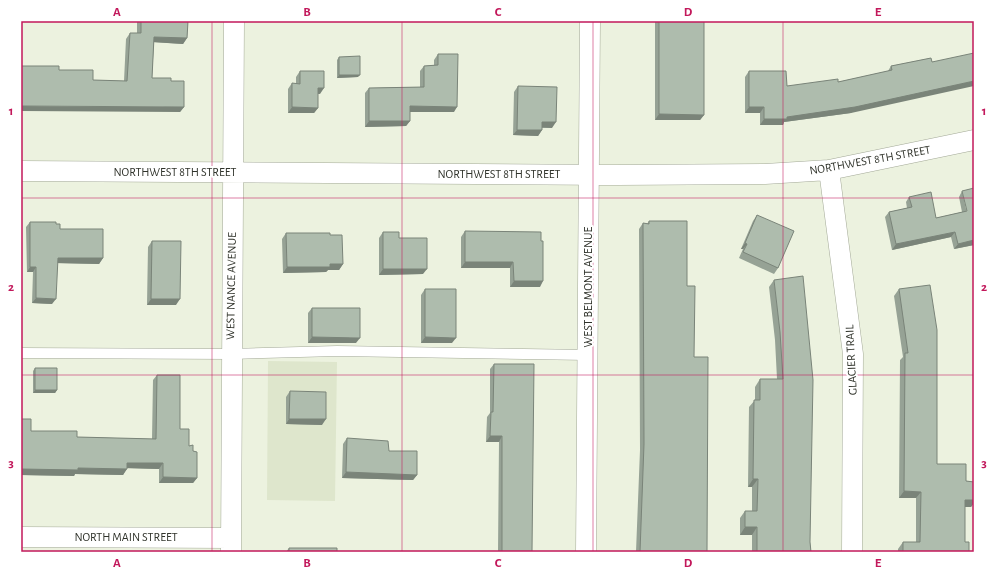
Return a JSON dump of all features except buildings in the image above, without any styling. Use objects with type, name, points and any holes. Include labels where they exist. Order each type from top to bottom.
[{"type":"street","name":"WEST NANCE AVENUE","points":[[231,545],[234,21]]},
{"type":"street","name":"WEST BELMONT AVENUE","points":[[586,552],[590,21]]},
{"type":"street","name":"NORTHWEST 8TH STREET","points":[[21,170],[588,175],[766,174],[829,170],[974,140]]},
{"type":"street","name":"GLACIER TRAIL","points":[[829,170],[853,354],[852,552]]},
{"type":"street","name":"NORTH MAIN STREET","points":[[21,537],[231,545]]},
{"type":"lane","points":[[21,353],[231,354],[337,351],[588,355]]},
{"type":"shaded area","points":[[268,361],[337,362],[335,501],[267,500]]}]
